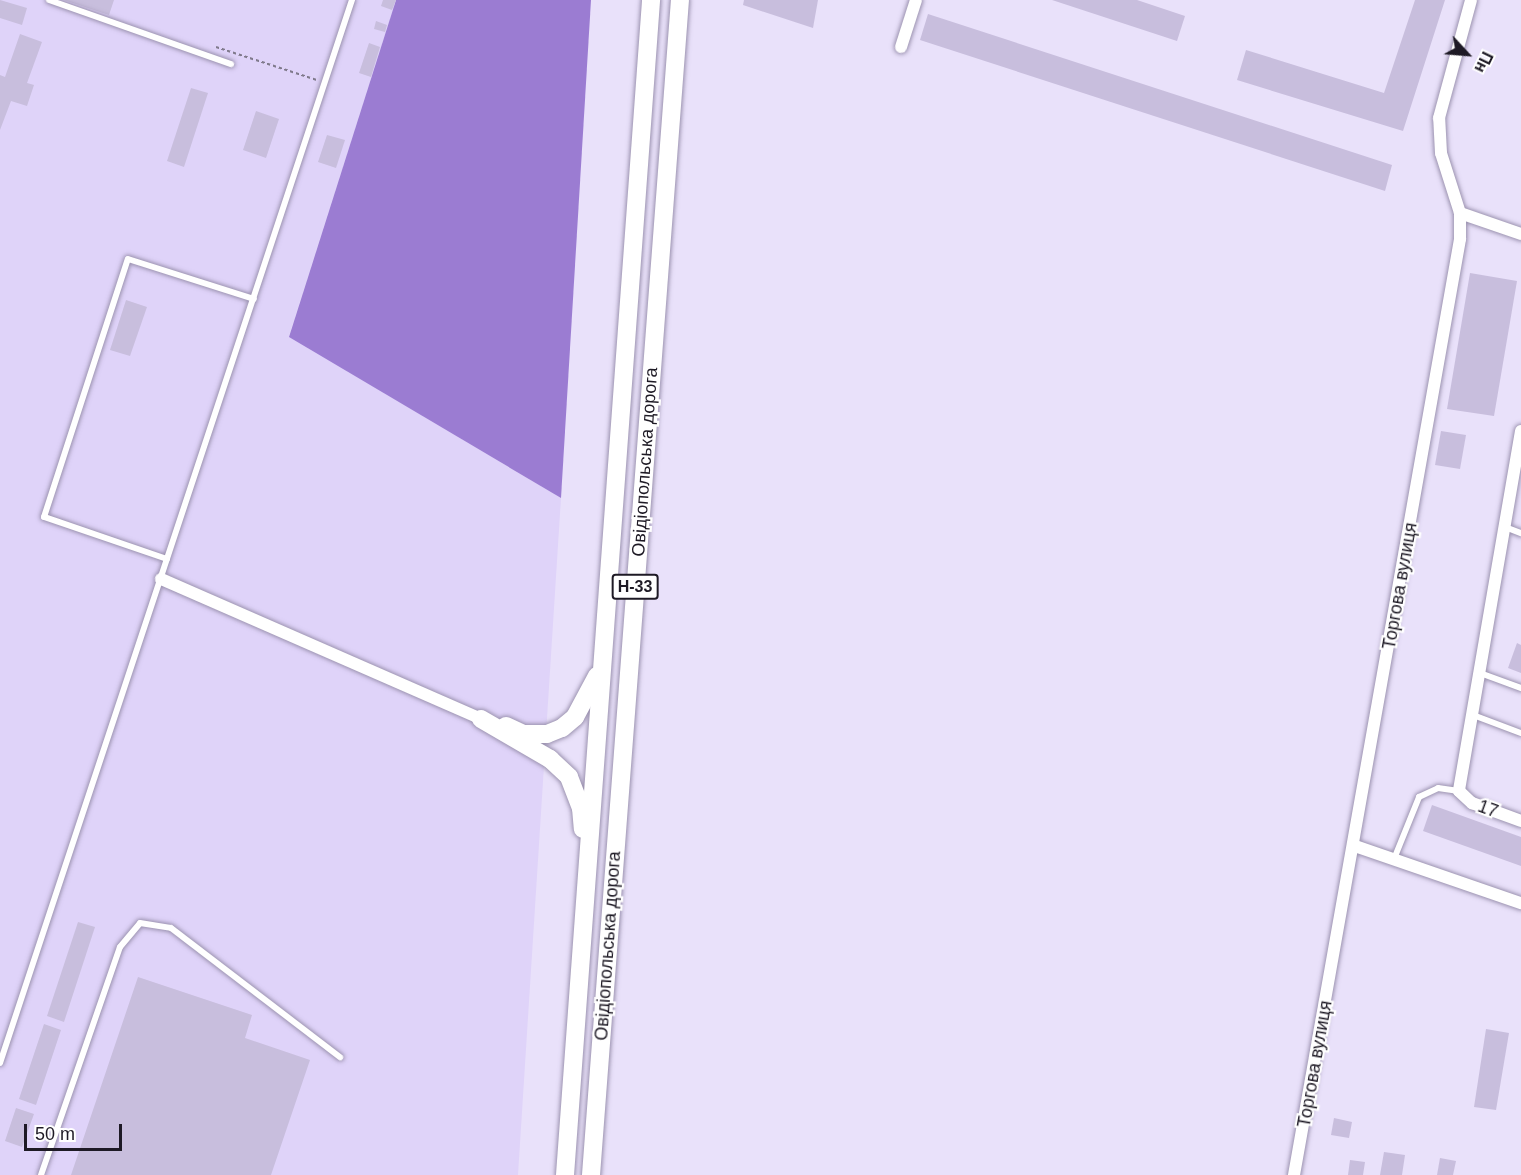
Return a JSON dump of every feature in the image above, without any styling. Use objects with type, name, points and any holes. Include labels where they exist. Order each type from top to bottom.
[{"type":"main road","name":"Овідіопольська дорога","points":[[565,1175],[651,0]]},
{"type":"main road","name":"Овідіопольська дорога","points":[[591,1175],[680,0]]},
{"type":"main road","points":[[481,720],[523,734],[547,734],[562,728],[587,698],[602,665]]},
{"type":"main road","points":[[481,720],[550,759],[569,777],[581,808],[587,884]]},
{"type":"street","points":[[901,47],[916,0]]},
{"type":"street","name":"Торгова вулиця","points":[[1294,1175],[1355,846],[1460,239],[1460,213],[1441,153],[1439,118],[1471,0]]},
{"type":"street","points":[[1460,213],[1521,234]]},
{"type":"street","points":[[1459,791],[1505,527],[1517,484],[1521,431]]},
{"type":"street","points":[[160,579],[481,720]]},
{"type":"street","name":"17","points":[[1459,791],[1472,803],[1521,821]]},
{"type":"street","points":[[1355,846],[1521,903]]},
{"type":"lane","points":[[49,0],[231,64]]},
{"type":"lane","points":[[0,1063],[352,0]]},
{"type":"lane","points":[[167,560],[44,517],[128,259],[254,298]]},
{"type":"lane","points":[[1505,527],[1521,533]]},
{"type":"lane","points":[[1480,673],[1521,688]]},
{"type":"lane","points":[[1473,715],[1521,733]]},
{"type":"lane","points":[[1394,860],[1419,797],[1438,788],[1459,791]]},
{"type":"lane","points":[[41,1175],[120,947],[140,923],[171,928],[340,1057]]},
{"type":"shaded area","points":[[0,0],[396,0],[289,336],[561,498],[518,1175],[0,1175]]},
{"type":"shaded area","points":[[396,0],[591,0],[561,498],[289,337]]},
{"type":"building","points":[[0,0],[27,8],[22,25],[0,18]]},
{"type":"building","points":[[64,0],[114,0],[109,15]]},
{"type":"building","points":[[383,0],[396,0],[392,10],[381,6]]},
{"type":"building","points":[[744,0],[818,0],[813,28],[743,5]]},
{"type":"building","points":[[1052,0],[1137,0],[1185,16],[1177,41]]},
{"type":"building","points":[[1415,0],[1445,0],[1403,131],[1237,80],[1246,50],[1384,93]]},
{"type":"building","points":[[928,14],[1392,165],[1385,191],[920,40]]},
{"type":"building","points":[[376,21],[387,25],[385,32],[374,29]]},
{"type":"building","points":[[20,34],[42,42],[27,83],[34,85],[27,106],[11,101],[0,130],[0,75],[5,77]]},
{"type":"building","points":[[369,43],[380,47],[371,77],[359,73]]},
{"type":"building","points":[[191,88],[208,93],[184,167],[167,161]]},
{"type":"building","points":[[256,111],[279,119],[266,158],[243,150]]},
{"type":"building","points":[[327,135],[345,140],[336,168],[318,162]]},
{"type":"building","points":[[1470,273],[1517,281],[1494,416],[1447,409]]},
{"type":"building","points":[[126,300],[147,307],[130,356],[110,350]]},
{"type":"building","points":[[1441,431],[1466,435],[1460,469],[1435,465]]},
{"type":"building","points":[[1517,643],[1521,645],[1521,673],[1508,668]]},
{"type":"building","points":[[1432,805],[1521,837],[1521,866],[1423,831]]},
{"type":"building","points":[[78,922],[95,927],[64,1022],[47,1016]]},
{"type":"building","points":[[138,977],[252,1015],[245,1038],[310,1060],[271,1175],[71,1175]]},
{"type":"building","points":[[44,1024],[61,1030],[36,1105],[19,1099]]},
{"type":"building","points":[[1486,1029],[1509,1033],[1496,1110],[1474,1107]]},
{"type":"building","points":[[16,1108],[34,1114],[22,1147],[5,1141]]},
{"type":"building","points":[[1334,1118],[1352,1122],[1349,1138],[1331,1135]]},
{"type":"building","points":[[1384,1152],[1405,1155],[1402,1175],[1380,1175]]},
{"type":"building","points":[[1440,1158],[1456,1161],[1453,1175],[1437,1175]]},
{"type":"building","points":[[1350,1160],[1365,1162],[1363,1175],[1348,1175]]}]
